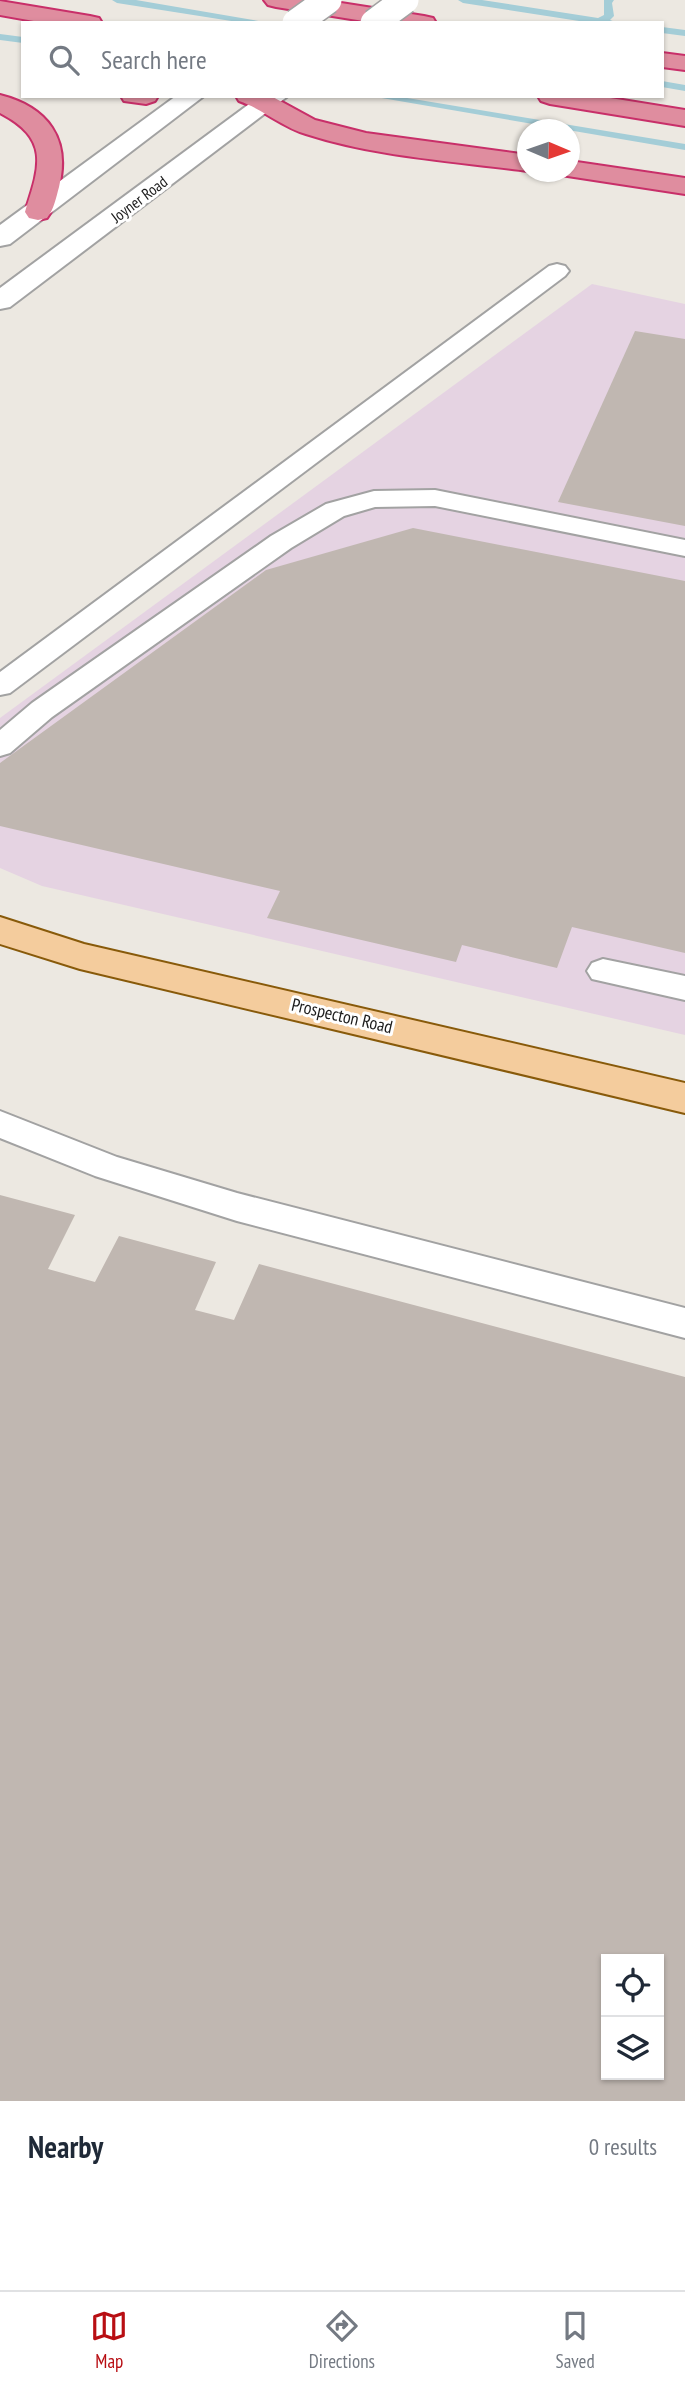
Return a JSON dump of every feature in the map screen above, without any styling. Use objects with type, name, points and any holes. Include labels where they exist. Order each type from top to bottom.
[{"type":"highway","points":[[276,0],[411,21]]},
{"type":"highway","points":[[0,8],[78,21]]},
{"type":"highway","points":[[664,60],[685,63]]},
{"type":"highway","points":[[0,86],[21,88]]},
{"type":"highway","points":[[264,98],[312,128],[348,137],[517,162]]},
{"type":"highway","points":[[562,98],[685,118]]},
{"type":"highway","points":[[0,103],[45,133],[53,154],[51,174],[38,212]]},
{"type":"highway","points":[[580,171],[685,186]]},
{"type":"main road","name":"Prospecton Road","points":[[0,930],[80,956],[685,1098]]},
{"type":"street","points":[[299,21],[328,0]]},
{"type":"street","points":[[377,21],[405,0]]},
{"type":"street","points":[[0,239],[189,98]]},
{"type":"street","name":"Joyner Road","points":[[0,301],[264,98]]},
{"type":"lane","points":[[0,686],[557,271]]},
{"type":"lane","points":[[0,746],[42,710],[281,542],[335,510],[374,499],[435,498],[685,548]]},
{"type":"lane","points":[[603,971],[685,988]]},
{"type":"lane","points":[[0,1124],[107,1167],[237,1207],[685,1323]]},
{"type":"shaded area","points":[[592,284],[685,304],[685,1035],[42,886],[0,868],[0,718]]},
{"type":"building","points":[[635,331],[685,339],[685,526],[558,502]]},
{"type":"building","points":[[413,528],[685,581],[685,953],[572,927],[557,968],[462,945],[456,962],[267,918],[280,891],[0,826],[0,763],[266,570]]},
{"type":"building","points":[[0,1195],[75,1215],[48,1269],[95,1282],[119,1236],[216,1262],[195,1310],[234,1320],[259,1264],[685,1377],[685,2101],[0,2101]]},
{"type":"waterway","points":[[117,0],[252,21]]},
{"type":"waterway","points":[[463,0],[600,21]]},
{"type":"waterway","points":[[600,21],[609,16],[609,0]]},
{"type":"waterway","points":[[664,30],[685,33]]},
{"type":"waterway","points":[[0,37],[21,40]]},
{"type":"waterway","points":[[664,84],[685,88]]},
{"type":"waterway","points":[[387,98],[685,147]]}]
